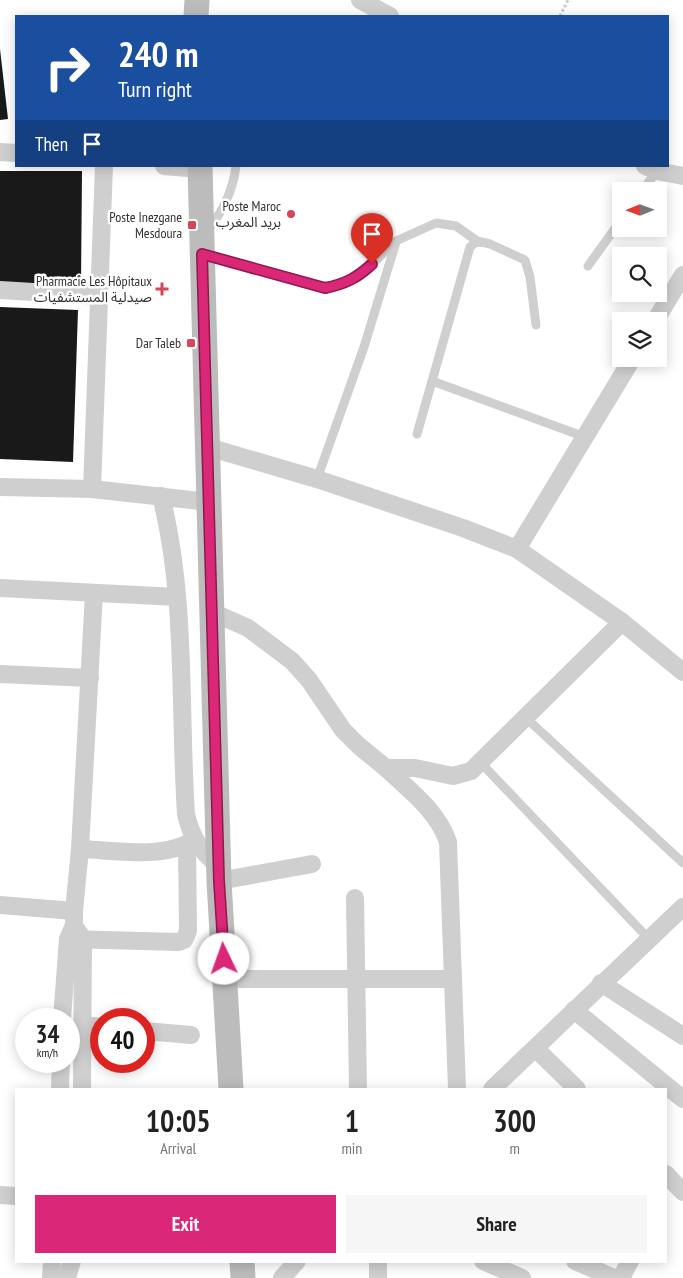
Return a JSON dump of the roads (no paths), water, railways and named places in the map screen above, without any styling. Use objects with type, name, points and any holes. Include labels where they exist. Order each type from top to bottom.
[{"type":"street","points":[[196,15],[197,0]]},
{"type":"street","points":[[360,0],[388,15]]},
{"type":"street","points":[[0,152],[15,153]]},
{"type":"street","points":[[92,489],[104,167]]},
{"type":"street","points":[[182,167],[200,168],[219,873],[231,1088]]},
{"type":"street","points":[[651,169],[683,176]]},
{"type":"street","points":[[660,312],[683,274]]},
{"type":"street","points":[[0,290],[99,296]]},
{"type":"street","points":[[517,549],[627,367]]},
{"type":"street","points":[[208,447],[317,479],[472,531],[517,549],[622,622],[683,672]]},
{"type":"street","points":[[0,487],[92,489],[210,502]]},
{"type":"street","points":[[0,905],[74,929],[179,942],[184,940],[188,931],[191,842],[186,814],[177,597],[172,546],[161,496]]},
{"type":"street","points":[[0,588],[177,597]]},
{"type":"street","points":[[63,1008],[74,929],[80,849],[94,593]]},
{"type":"street","points":[[212,612],[248,628],[292,661],[309,680],[343,730],[425,804],[443,829],[448,842],[457,1088]]},
{"type":"street","points":[[386,768],[415,768],[453,776],[465,774],[480,762],[622,622]]},
{"type":"street","points":[[0,674],[90,678]]},
{"type":"street","points":[[80,849],[162,852],[176,850],[191,842]]},
{"type":"street","points":[[191,842],[201,850],[219,873]]},
{"type":"street","points":[[219,873],[312,864]]},
{"type":"street","points":[[355,898],[358,1088]]},
{"type":"street","points":[[493,1088],[602,982],[683,907]]},
{"type":"street","points":[[74,929],[90,1011]]},
{"type":"street","points":[[225,979],[452,979]]},
{"type":"street","points":[[602,982],[683,1036]]},
{"type":"street","points":[[574,1010],[683,1099]]},
{"type":"street","points":[[155,1032],[190,1035]]},
{"type":"street","points":[[82,1088],[90,1043]]},
{"type":"street","points":[[535,1048],[576,1088]]},
{"type":"street","points":[[60,1088],[61,1073]]},
{"type":"street","points":[[0,1196],[15,1196]]},
{"type":"street","points":[[51,1278],[52,1263]]},
{"type":"street","points":[[67,1278],[71,1263]]},
{"type":"street","points":[[242,1263],[243,1278]]},
{"type":"street","points":[[282,1278],[295,1263]]},
{"type":"street","points":[[378,1263],[378,1278]]},
{"type":"street","points":[[488,1263],[522,1278]]},
{"type":"street","points":[[580,1263],[614,1278]]},
{"type":"street","points":[[621,1278],[629,1263]]},
{"type":"lane","points":[[236,167],[230,190],[223,207],[202,246],[325,288],[344,284],[360,276],[396,241],[436,223],[446,223],[456,226],[477,241],[490,244],[525,260],[530,276],[536,325]]},
{"type":"lane","points":[[646,182],[651,169]]},
{"type":"lane","points":[[588,266],[612,233]]},
{"type":"lane","points":[[317,479],[364,347],[396,241]]},
{"type":"lane","points":[[417,434],[470,247],[477,241]]},
{"type":"lane","points":[[432,381],[585,437]]},
{"type":"lane","points":[[526,717],[683,863]]},
{"type":"lane","points":[[480,762],[649,939]]},
{"type":"place","name":"Poste Maroc بريد المغرب","points":[[291,214]]},
{"type":"place","name":"Poste Inezgane Mesdoura","points":[[192,225]]},
{"type":"place","name":"Pharmacie Les Hôpitaux صيدلية المستشفيات","points":[[162,289]]},
{"type":"place","name":"Dar Taleb","points":[[191,343]]}]
